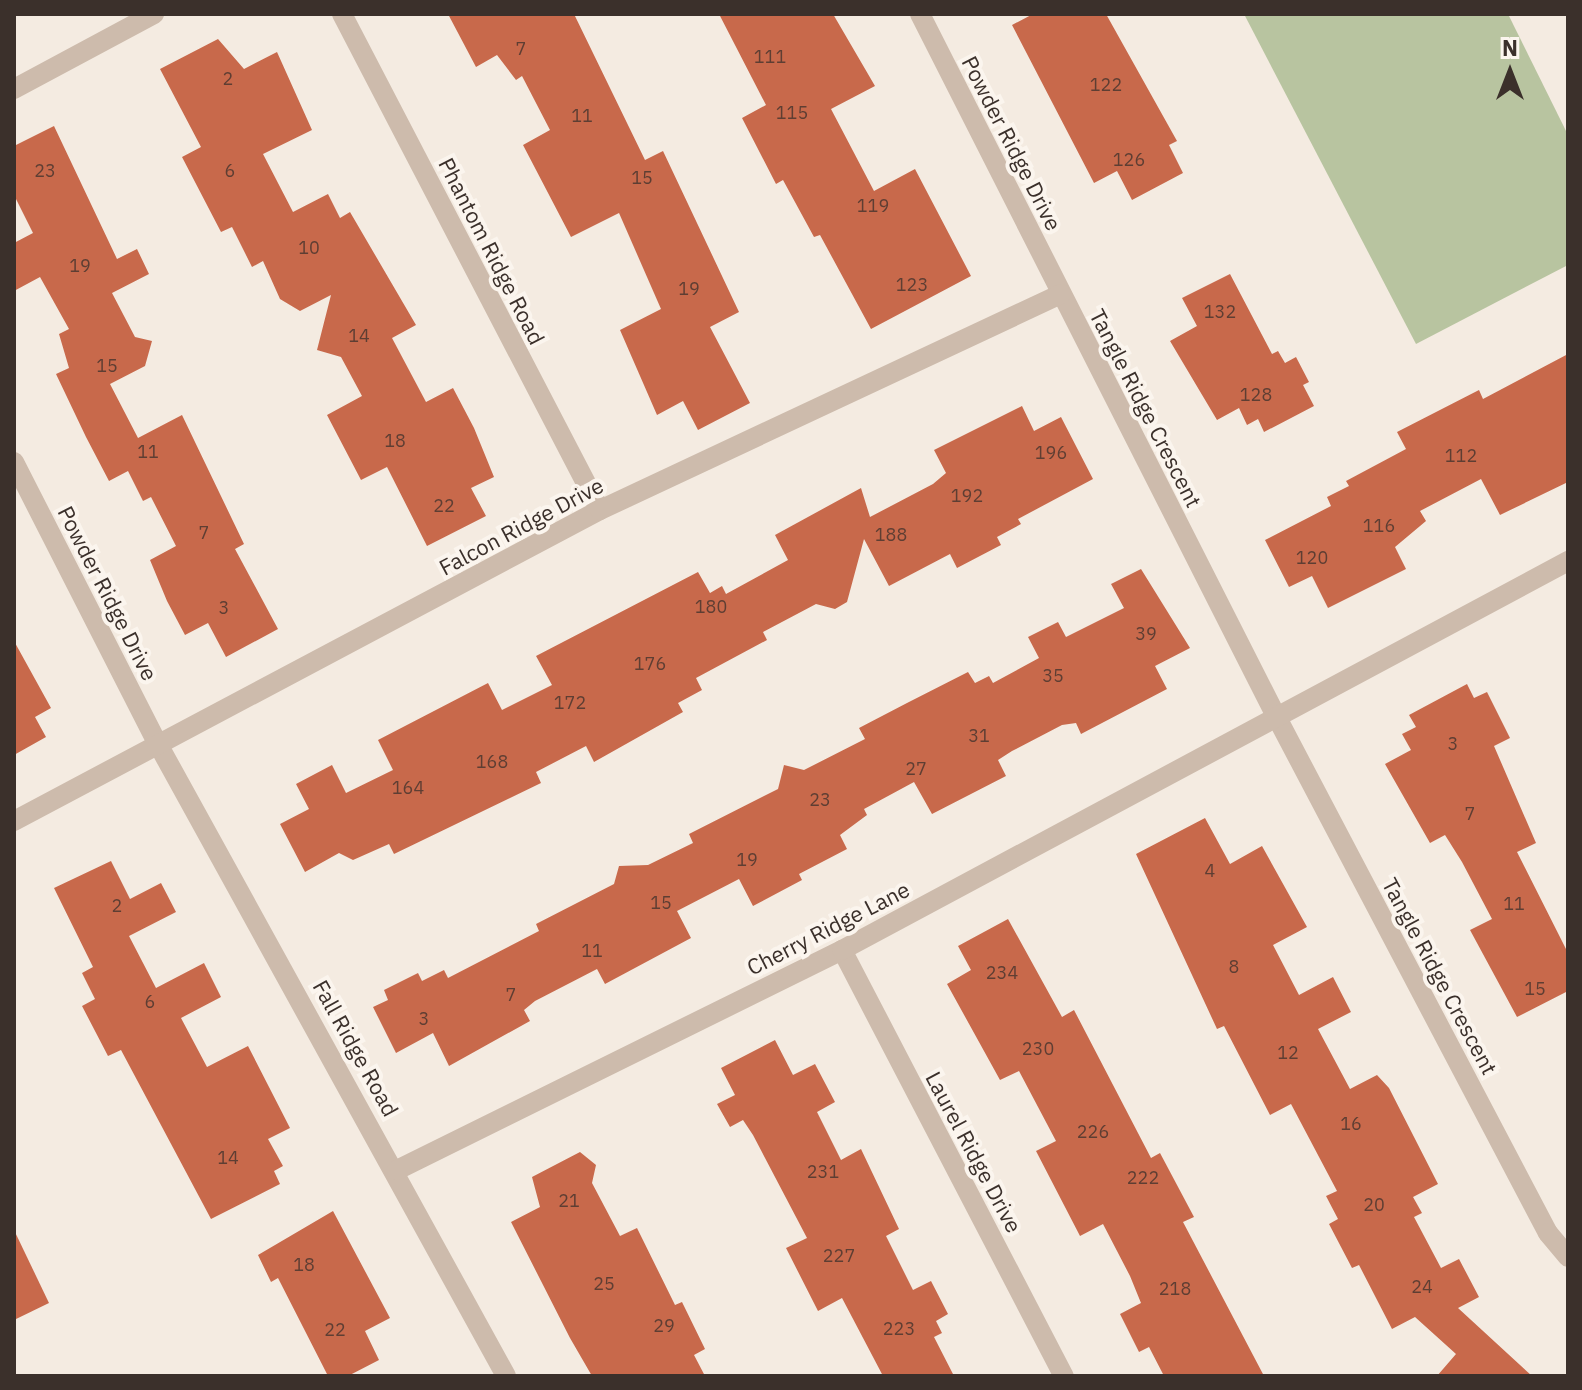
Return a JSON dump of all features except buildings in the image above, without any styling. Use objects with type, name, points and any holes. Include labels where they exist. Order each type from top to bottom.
[{"type":"street","points":[[14,89],[154,14]]},
{"type":"street","name":"Phantom Ridge Road","points":[[342,14],[600,510]]},
{"type":"street","name":"Powder Ridge Drive","points":[[920,14],[1061,294]]},
{"type":"street","name":"Falcon Ridge Drive","points":[[14,821],[600,510],[1061,294]]},
{"type":"street","name":"Tangle Ridge Crescent","points":[[1061,294],[1275,714],[1548,1233],[1568,1257]]},
{"type":"street","name":"Powder Ridge Drive","points":[[14,462],[159,746]]},
{"type":"street","points":[[1275,714],[1568,561]]},
{"type":"street","name":"Cherry Ridge Lane","points":[[397,1170],[842,950],[1275,714]]},
{"type":"street","name":"Fall Ridge Road","points":[[159,746],[397,1170],[506,1376]]},
{"type":"street","name":"Laurel Ridge Drive","points":[[842,950],[1064,1376]]},
{"type":"green space","points":[[1244,14],[1508,14],[1568,135],[1568,265],[1416,344]]}]
